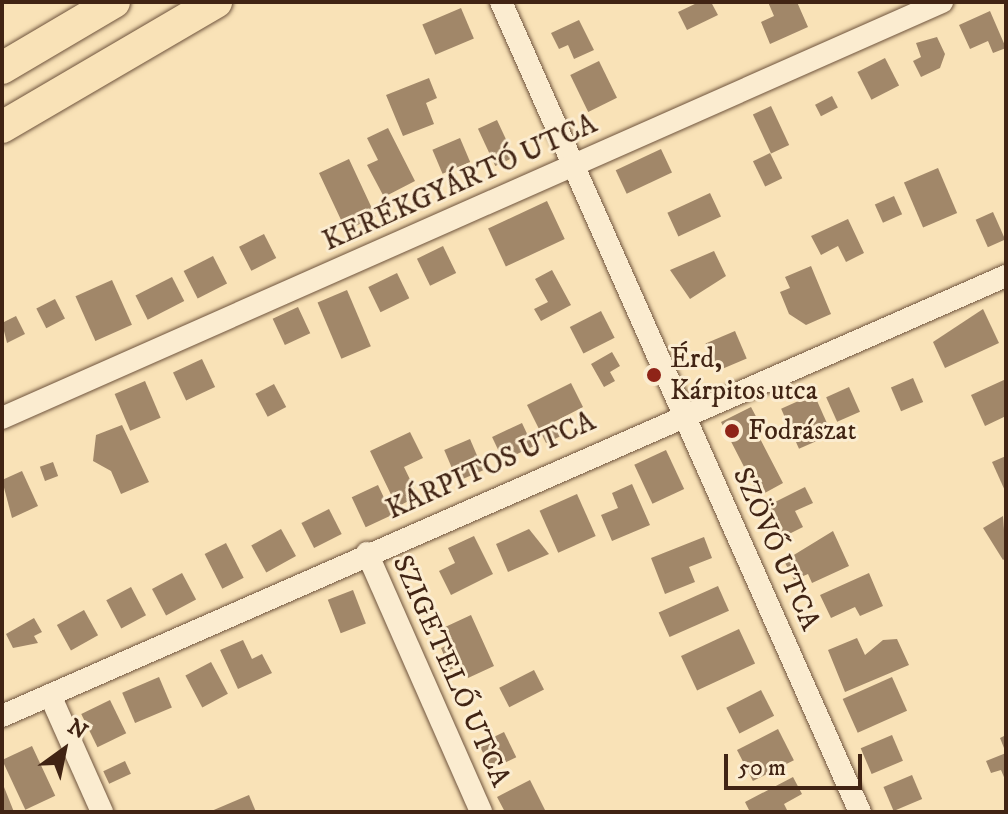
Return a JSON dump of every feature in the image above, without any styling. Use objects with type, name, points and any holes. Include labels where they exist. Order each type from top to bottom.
[{"type":"highway","points":[[2,68],[114,2]]},
{"type":"highway","points":[[2,127],[216,2]]},
{"type":"street","name":"SZÖVŐ UTCA","points":[[501,2],[860,812]]},
{"type":"street","name":"KERÉKGYÁRTÓ UTCA","points":[[2,418],[942,2]]},
{"type":"street","name":"KÁRPITOS UTCA","points":[[2,716],[367,553],[1006,276]]},
{"type":"street","name":"SZIGETELŐ UTCA","points":[[367,553],[481,812]]},
{"type":"street","points":[[50,695],[102,812]]},
{"type":"building","points":[[699,2],[711,2],[718,15],[687,30],[678,12]]},
{"type":"building","points":[[768,2],[797,2],[808,27],[770,44],[761,22],[774,16]]},
{"type":"building","points":[[461,8],[474,38],[435,55],[422,24]]},
{"type":"building","points":[[990,11],[1006,48],[993,53],[988,41],[970,49],[959,25]]},
{"type":"building","points":[[579,20],[594,50],[574,59],[568,45],[559,49],[551,33]]},
{"type":"building","points":[[937,37],[945,54],[940,68],[921,77],[913,61],[921,57],[916,43]]},
{"type":"building","points":[[885,58],[899,86],[871,100],[857,72]]},
{"type":"building","points":[[599,61],[617,98],[588,112],[570,75]]},
{"type":"building","points":[[429,78],[437,98],[426,103],[434,124],[403,136],[386,95]]},
{"type":"building","points":[[832,96],[838,108],[821,116],[815,105]]},
{"type":"building","points":[[771,106],[789,145],[771,153],[753,114]]},
{"type":"building","points":[[497,120],[514,157],[495,166],[478,129]]},
{"type":"building","points":[[388,128],[415,181],[384,197],[367,165],[378,160],[367,138]]},
{"type":"building","points":[[460,138],[470,162],[443,174],[432,150]]},
{"type":"building","points":[[661,149],[672,173],[627,194],[616,170]]},
{"type":"building","points":[[770,153],[782,178],[765,186],[753,161]]},
{"type":"building","points":[[349,159],[376,217],[353,227],[349,219],[342,222],[319,173]]},
{"type":"building","points":[[938,168],[957,213],[923,228],[904,182]]},
{"type":"building","points":[[710,193],[721,217],[678,236],[667,213]]},
{"type":"building","points":[[894,196],[902,214],[883,223],[875,205]]},
{"type":"building","points":[[547,201],[565,239],[506,267],[488,228]]},
{"type":"building","points":[[993,212],[1005,239],[988,247],[976,220]]},
{"type":"building","points":[[848,219],[864,253],[846,262],[838,246],[821,255],[811,236]]},
{"type":"building","points":[[264,234],[276,258],[251,271],[239,247]]},
{"type":"building","points":[[443,246],[456,273],[430,286],[417,259]]},
{"type":"building","points":[[714,251],[726,276],[690,299],[670,270]]},
{"type":"building","points":[[213,256],[227,284],[198,299],[184,271]]},
{"type":"building","points":[[811,266],[831,314],[806,325],[789,314],[780,292],[790,288],[785,277]]},
{"type":"building","points":[[552,270],[571,305],[541,321],[534,309],[548,302],[535,279]]},
{"type":"building","points":[[397,273],[409,298],[381,312],[368,287]]},
{"type":"building","points":[[172,277],[184,301],[148,320],[135,296]]},
{"type":"building","points":[[112,280],[132,325],[95,341],[75,296]]},
{"type":"building","points":[[347,290],[371,346],[341,359],[318,303]]},
{"type":"building","points":[[55,299],[65,319],[46,328],[36,309]]},
{"type":"building","points":[[298,307],[310,333],[285,345],[273,319]]},
{"type":"building","points":[[983,309],[999,343],[945,368],[933,342]]},
{"type":"building","points":[[601,311],[615,338],[583,354],[570,327]]},
{"type":"building","points":[[16,316],[25,334],[7,343],[2,323]]},
{"type":"building","points":[[735,331],[747,359],[717,371],[706,344]]},
{"type":"building","points":[[612,352],[620,366],[610,372],[615,381],[604,387],[591,364]]},
{"type":"building","points":[[202,359],[215,387],[186,401],[173,373]]},
{"type":"building","points":[[913,378],[923,402],[901,411],[891,387]]},
{"type":"building","points":[[1006,379],[1006,416],[985,426],[971,395]]},
{"type":"building","points":[[145,381],[161,418],[130,431],[115,394]]},
{"type":"building","points":[[571,383],[583,407],[554,422],[561,436],[546,443],[527,405]]},
{"type":"building","points":[[274,384],[286,407],[268,417],[255,394]]},
{"type":"building","points":[[849,387],[860,412],[837,422],[826,397]]},
{"type":"building","points":[[814,394],[832,434],[799,449],[781,409]]},
{"type":"building","points":[[751,407],[761,426],[755,429],[783,483],[759,496],[721,422]]},
{"type":"building","points":[[522,423],[533,447],[503,461],[492,437]]},
{"type":"building","points":[[122,425],[149,482],[121,494],[111,471],[93,461],[96,435]]},
{"type":"building","points":[[410,432],[423,458],[404,467],[418,496],[397,507],[370,451]]},
{"type":"building","points":[[470,439],[483,470],[458,481],[444,450]]},
{"type":"building","points":[[666,450],[684,489],[652,504],[634,465]]},
{"type":"building","points":[[1006,456],[1006,493],[992,462]]},
{"type":"building","points":[[53,462],[58,476],[45,481],[40,467]]},
{"type":"building","points":[[22,471],[38,506],[12,518],[2,480]]},
{"type":"building","points":[[632,484],[650,525],[612,541],[601,515],[618,508],[612,493]]},
{"type":"building","points":[[378,485],[392,515],[366,527],[352,497]]},
{"type":"building","points":[[805,487],[813,503],[795,511],[803,527],[779,539],[763,508]]},
{"type":"building","points":[[577,494],[596,536],[558,553],[540,511]]},
{"type":"building","points":[[329,509],[342,534],[314,548],[301,523]]},
{"type":"building","points":[[1003,516],[1006,558],[1003,560],[983,528]]},
{"type":"building","points":[[281,529],[296,556],[266,573],[251,545]]},
{"type":"building","points":[[529,529],[549,554],[508,572],[496,544]]},
{"type":"building","points":[[833,531],[849,566],[812,583],[808,574],[794,580],[784,561]]},
{"type":"building","points":[[474,536],[493,574],[451,595],[439,571],[455,563],[448,548]]},
{"type":"building","points":[[704,537],[712,558],[689,567],[695,582],[665,594],[651,558]]},
{"type":"building","points":[[226,543],[244,578],[222,589],[205,554]]},
{"type":"building","points":[[182,573],[196,599],[166,615],[152,589]]},
{"type":"building","points":[[869,573],[883,606],[860,616],[855,607],[831,618],[820,595]]},
{"type":"building","points":[[718,586],[729,611],[670,637],[659,612]]},
{"type":"building","points":[[131,587],[146,615],[121,628],[106,600]]},
{"type":"building","points":[[353,590],[366,624],[341,633],[328,600]]},
{"type":"building","points":[[84,610],[98,635],[71,650],[57,625]]},
{"type":"building","points":[[471,615],[494,666],[468,678],[462,664],[450,670],[441,648],[451,644],[443,628]]},
{"type":"building","points":[[34,618],[42,632],[34,636],[38,643],[13,648],[6,634]]},
{"type":"building","points":[[739,629],[755,663],[697,690],[681,656]]},
{"type":"building","points":[[857,638],[865,655],[883,640],[897,639],[909,665],[845,692],[828,650]]},
{"type":"building","points":[[243,640],[252,659],[262,654],[272,673],[238,689],[220,650]]},
{"type":"building","points":[[211,662],[228,694],[202,707],[185,676]]},
{"type":"building","points":[[534,670],[544,690],[509,707],[499,688]]},
{"type":"building","points":[[159,677],[172,707],[135,723],[122,693]]},
{"type":"building","points":[[892,677],[907,711],[858,733],[843,699]]},
{"type":"building","points":[[761,690],[774,716],[739,734],[726,708]]},
{"type":"building","points":[[110,700],[126,733],[97,747],[81,714]]},
{"type":"building","points":[[778,729],[794,760],[753,781],[737,750]]},
{"type":"building","points":[[504,732],[516,757],[491,769],[479,744]]},
{"type":"building","points":[[892,735],[903,761],[872,774],[861,748]]},
{"type":"building","points":[[1006,735],[1006,753],[1000,738]]},
{"type":"building","points":[[32,746],[55,796],[25,810],[2,760]]},
{"type":"building","points":[[1006,753],[1006,782],[1001,770],[991,773],[986,761]]},
{"type":"building","points":[[125,761],[131,774],[109,784],[103,771]]},
{"type":"building","points":[[912,775],[922,799],[894,811],[883,787]]},
{"type":"building","points":[[793,777],[802,794],[784,804],[788,812],[750,812],[745,802]]},
{"type":"building","points":[[530,780],[546,812],[505,812],[497,797]]},
{"type":"building","points":[[2,782],[14,812],[2,812]]},
{"type":"building","points":[[249,795],[256,812],[209,812]]},
{"type":"place","name":"Érd, Kárpitos utca","points":[[654,375]]},
{"type":"place","name":"Fodrászat","points":[[732,431]]}]
